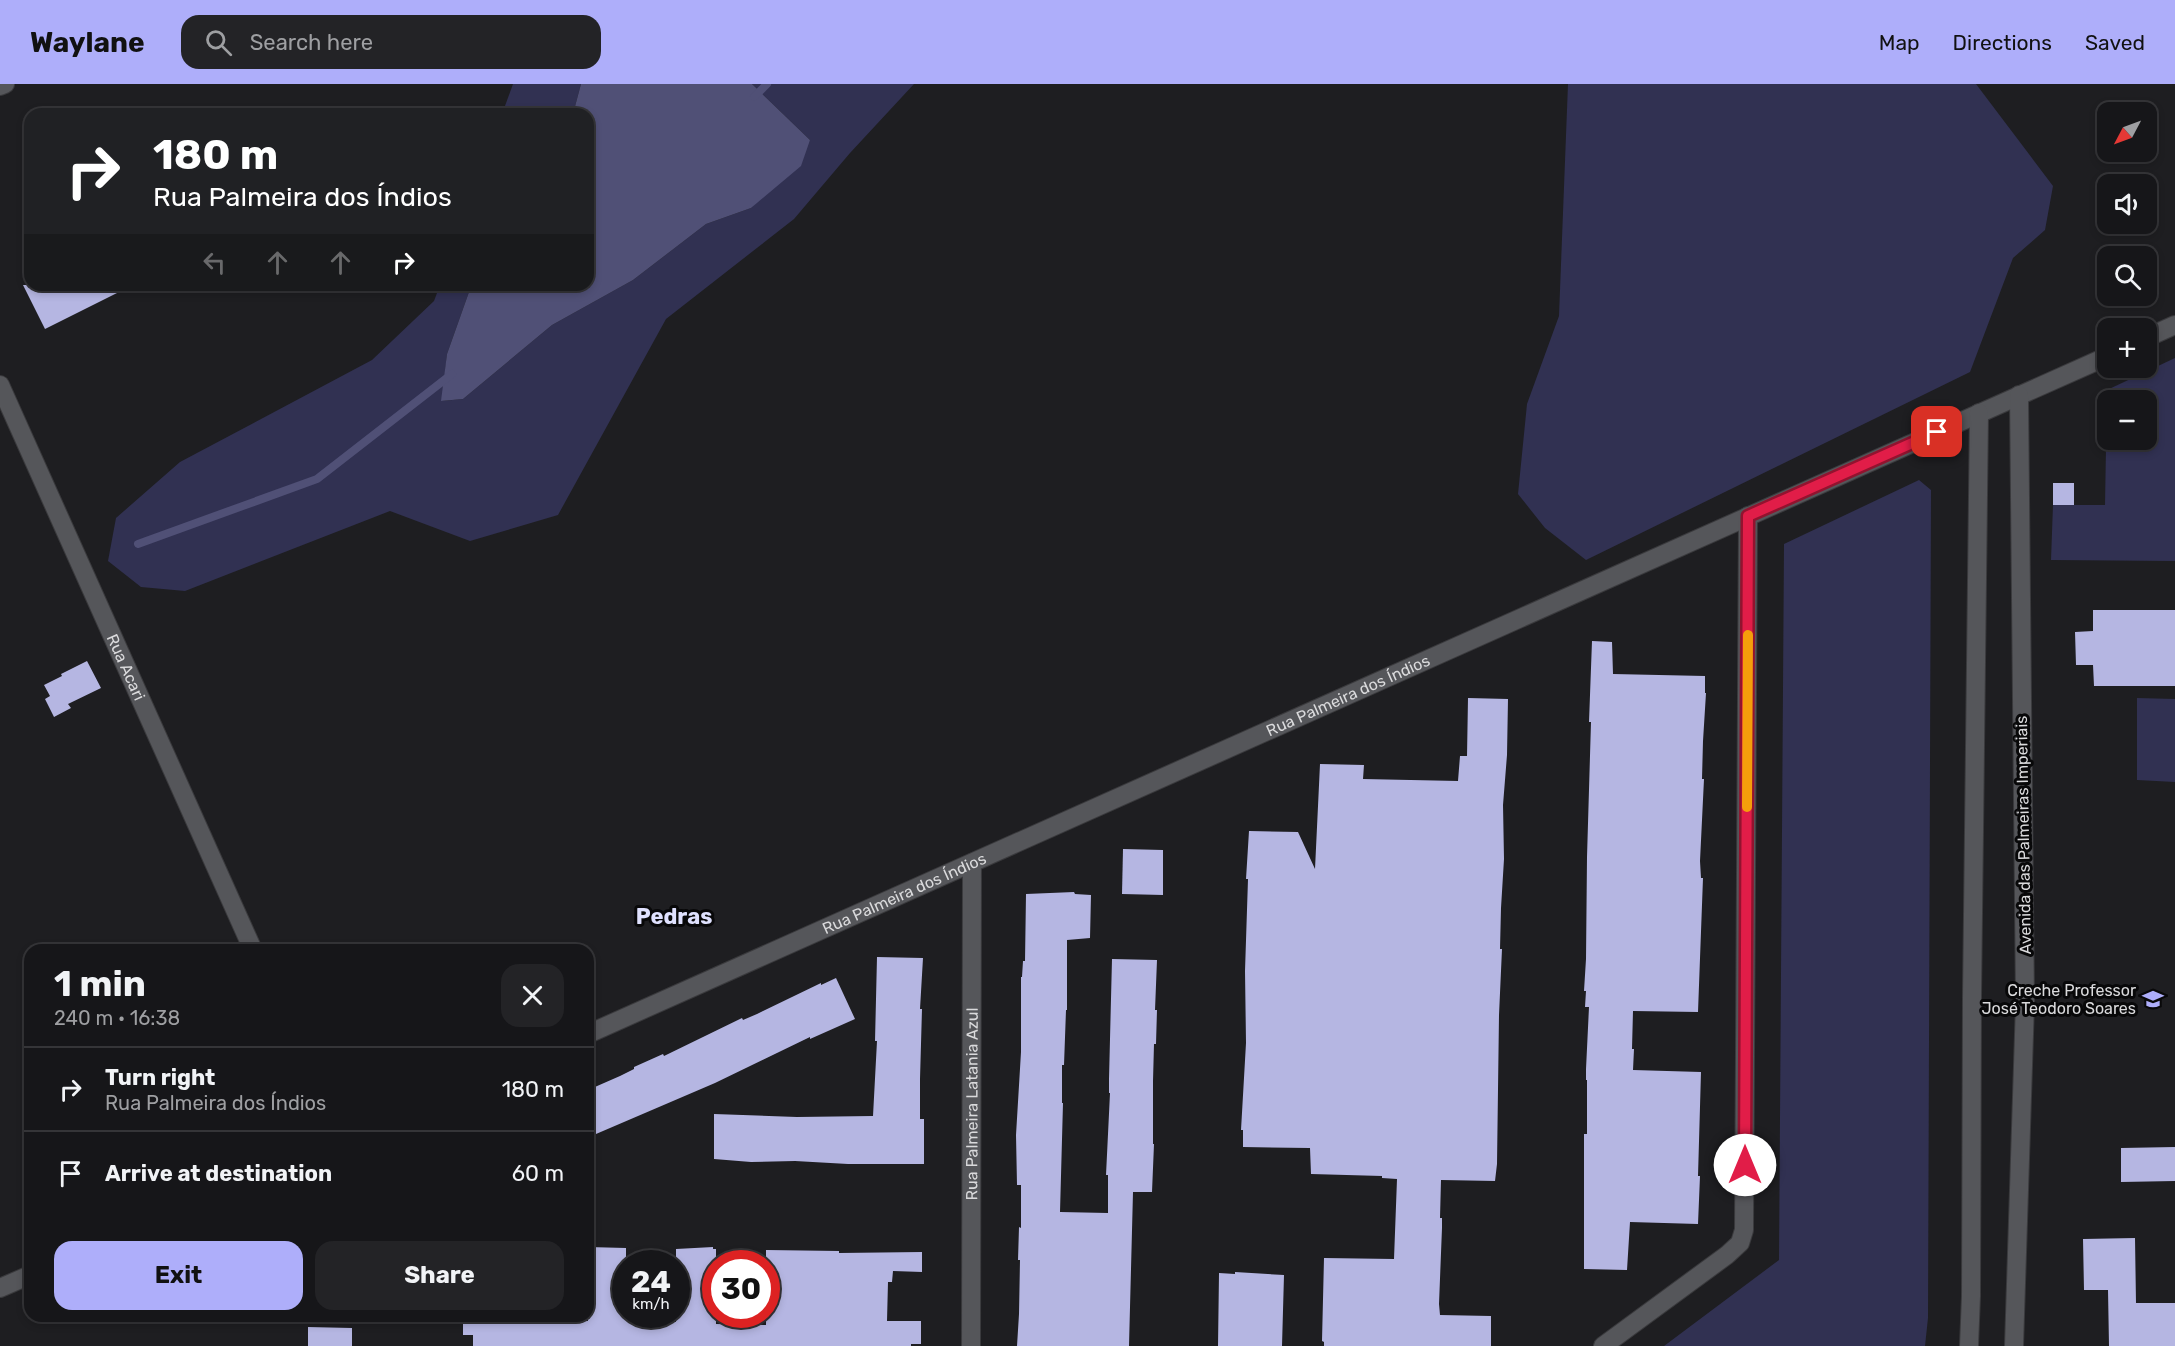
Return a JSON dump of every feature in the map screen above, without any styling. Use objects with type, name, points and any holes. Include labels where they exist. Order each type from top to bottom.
[{"type":"street","points":[[0,86],[5,84]]},
{"type":"street","points":[[2157,333],[2175,326]]},
{"type":"street","name":"Rua Palmeira dos Índios","points":[[594,1032],[2097,361]]},
{"type":"street","name":"Rua Acari","points":[[0,385],[249,944]]},
{"type":"street","name":"Avenida das Palmeiras Imperiais","points":[[2014,1346],[2025,1003],[2019,395]]},
{"type":"street","points":[[1969,1346],[1979,413]]},
{"type":"street","points":[[1602,1346],[1727,1255],[1740,1243],[1744,1230],[1748,516]]},
{"type":"street","name":"Rua Palmeira Latania Azul","points":[[971,1346],[972,863]]},
{"type":"street","points":[[0,1288],[24,1278]]},
{"type":"shaded area","points":[[513,84],[581,84],[575,108],[504,108]]},
{"type":"shaded area","points":[[581,84],[752,84],[810,140],[801,166],[751,208],[706,224],[633,280],[552,325],[463,399],[441,401],[447,354],[470,291],[594,291],[594,108],[575,108]]},
{"type":"shaded area","points":[[752,84],[914,84],[850,153],[794,219],[666,319],[558,515],[470,541],[390,511],[185,591],[141,587],[108,561],[116,518],[180,462],[372,360],[434,301],[438,291],[470,291],[447,354],[442,401],[463,399],[552,325],[633,280],[706,224],[751,208],[810,140]]},
{"type":"shaded area","points":[[1568,84],[1976,84],[2053,186],[2045,230],[2013,258],[1970,372],[1586,560],[1545,528],[1518,494],[1527,404],[1559,316]]},
{"type":"shaded area","points":[[2175,358],[2175,561],[2051,560],[2053,505],[2105,505],[2106,450],[2157,450],[2157,390],[2107,390],[2132,378],[2157,378],[2157,366]]},
{"type":"shaded area","points":[[1919,480],[1931,490],[1928,1318],[1925,1346],[1664,1346],[1779,1260],[1784,544]]},
{"type":"shaded area","points":[[2137,698],[2175,699],[2175,782],[2137,780]]},
{"type":"building","points":[[26,291],[121,291],[45,329]]},
{"type":"building","points":[[2053,483],[2074,483],[2074,505],[2053,505]]},
{"type":"building","points":[[2093,610],[2175,610],[2175,686],[2094,686],[2093,665],[2076,665],[2075,632],[2093,631]]},
{"type":"building","points":[[1592,641],[1612,642],[1613,674],[1705,676],[1706,693],[1702,779],[1704,779],[1700,861],[1701,878],[1703,878],[1698,1012],[1633,1011],[1632,1049],[1634,1049],[1633,1070],[1701,1072],[1698,1224],[1630,1222],[1627,1270],[1584,1269],[1584,1134],[1587,1134],[1586,1069],[1589,1007],[1585,1007],[1586,991],[1584,991]]},
{"type":"building","points":[[87,661],[101,688],[68,704],[71,708],[54,717],[45,699],[50,696],[44,685]]},
{"type":"building","points":[[1468,698],[1508,699],[1503,805],[1504,859],[1500,949],[1502,949],[1497,1164],[1495,1181],[1441,1180],[1439,1304],[1440,1315],[1491,1316],[1491,1346],[1324,1346],[1322,1341],[1324,1258],[1394,1259],[1397,1179],[1382,1178],[1382,1176],[1311,1174],[1310,1148],[1243,1147],[1243,1130],[1241,1130],[1246,1043],[1245,971],[1248,879],[1246,879],[1249,831],[1298,832],[1315,869],[1320,764],[1364,765],[1363,779],[1458,781],[1460,756],[1467,756]]},
{"type":"building","points":[[1123,849],[1163,850],[1163,895],[1122,894]]},
{"type":"building","points":[[1074,892],[1091,895],[1090,938],[1067,940],[1067,1010],[1064,1065],[1062,1065],[1060,1212],[1108,1213],[1108,1175],[1106,1175],[1112,959],[1157,960],[1152,1192],[1133,1192],[1129,1346],[1017,1346],[1021,1185],[1017,1185],[1016,1135],[1026,894]]},
{"type":"building","points":[[877,957],[923,958],[920,1009],[922,1009],[920,1119],[924,1119],[924,1164],[751,1162],[714,1159],[714,1114],[797,1117],[873,1116],[877,1041],[875,1041]]},
{"type":"building","points":[[836,978],[855,1019],[810,1039],[810,1037],[715,1083],[596,1134],[594,1130],[594,1087],[742,1018],[743,1020],[821,983],[821,985]]},
{"type":"building","points":[[2175,1147],[2175,1181],[2121,1182],[2121,1148]]},
{"type":"building","points":[[2135,1238],[2136,1303],[2175,1303],[2175,1346],[2109,1346],[2108,1290],[2084,1290],[2083,1239]]},
{"type":"building","points":[[594,1247],[626,1248],[626,1250],[612,1250],[612,1328],[690,1328],[690,1250],[676,1249],[713,1247],[716,1249],[702,1250],[702,1328],[780,1328],[780,1250],[839,1251],[839,1253],[922,1252],[922,1272],[893,1271],[892,1282],[888,1282],[887,1321],[921,1321],[921,1344],[911,1344],[911,1346],[473,1346],[473,1335],[463,1335],[463,1322],[594,1322]]},
{"type":"building","points":[[1235,1272],[1284,1275],[1282,1346],[1218,1346],[1219,1273],[1235,1274]]},
{"type":"building","points":[[308,1327],[352,1328],[352,1346],[308,1346]]},
{"type":"waterway","points":[[754,97],[767,84]]},
{"type":"waterway","points":[[138,544],[317,479],[452,374]]},
{"type":"slow traffic","points":[[1747,807],[1748,635]]},
{"type":"place","name":"Creche Professor José Teodoro Soares","points":[[2153,999]]},
{"type":"district","name":"Pedras","points":[[674,916]]},
{"type":"route","points":[[1745,1165],[1748,516],[1937,432]]}]
